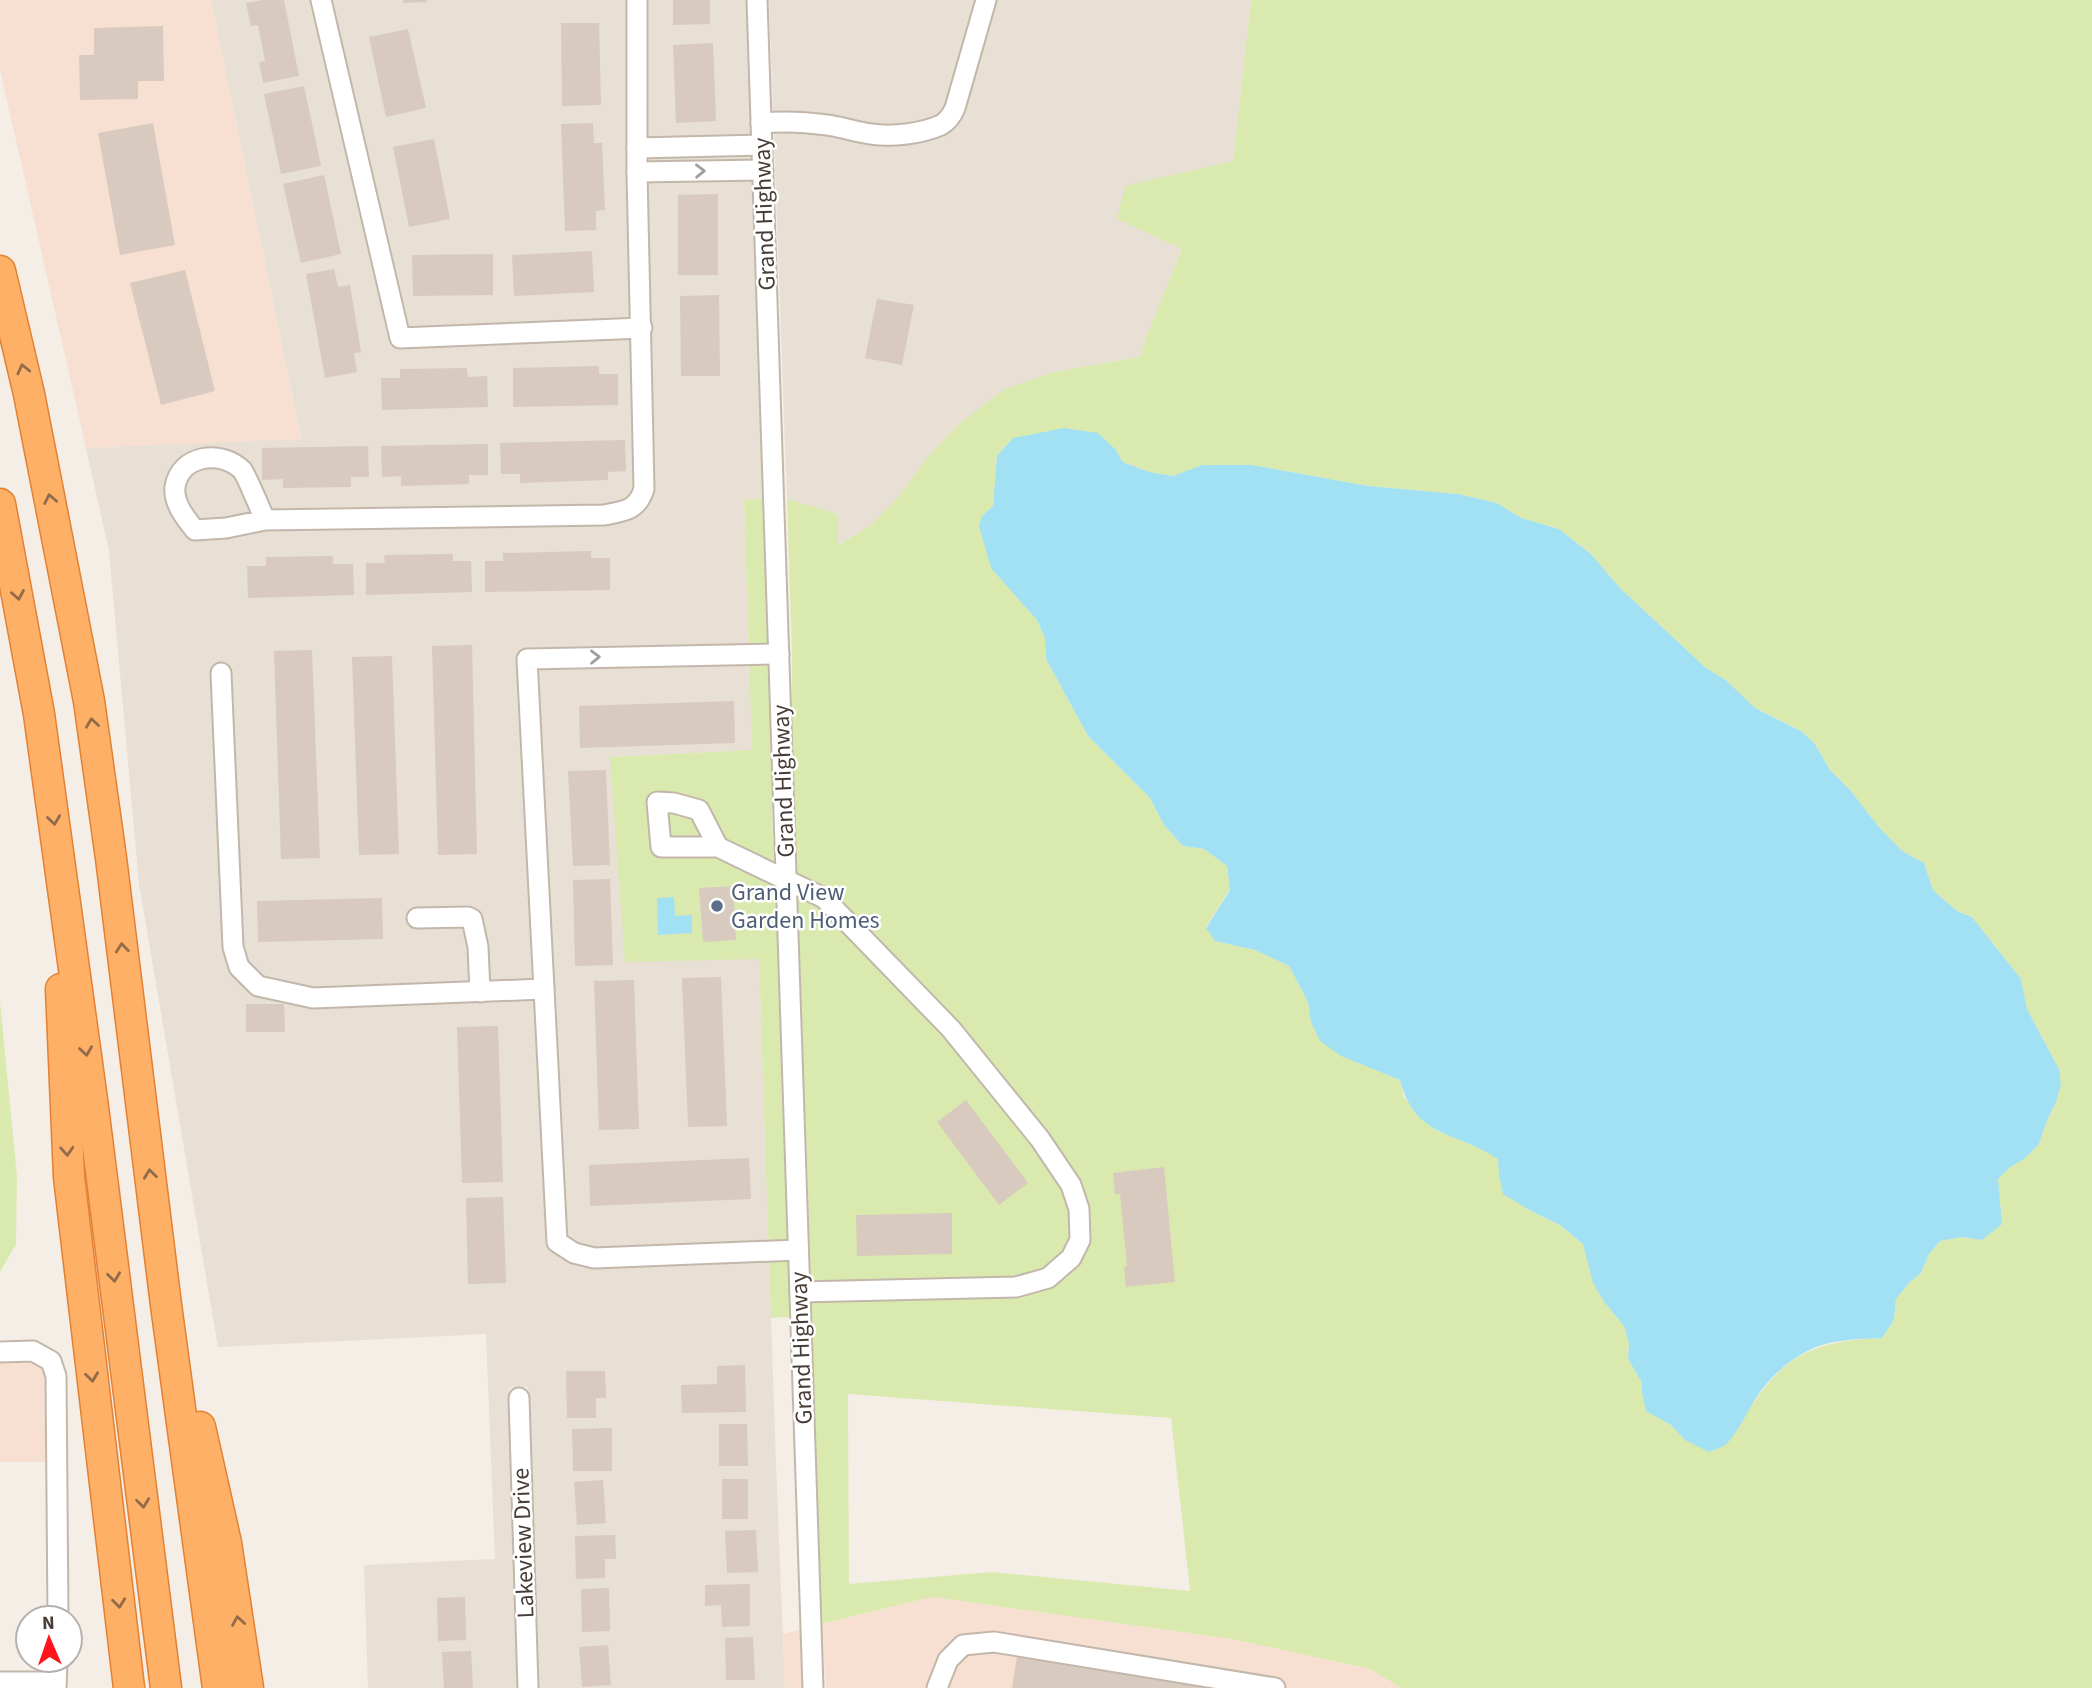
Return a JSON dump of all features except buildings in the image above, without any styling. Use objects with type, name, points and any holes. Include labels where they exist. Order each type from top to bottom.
[{"type":"highway","points":[[0,271],[29,394],[89,701],[218,1688]]},
{"type":"highway","points":[[0,504],[39,714],[60,862],[166,1688]]},
{"type":"highway","points":[[60,862],[62,1039],[69,1177],[129,1688]]},
{"type":"highway","points":[[158,1242],[226,1543],[248,1688]]},
{"type":"street","points":[[321,0],[400,338],[642,328]]},
{"type":"street","points":[[265,520],[243,471],[220,457],[197,459],[180,471],[174,490],[182,515],[195,530],[226,528],[265,520],[604,515],[629,510],[641,499],[645,489],[637,172],[637,0]]},
{"type":"street","name":"Grand Highway","points":[[757,0],[813,1688]]},
{"type":"street","points":[[761,123],[786,121],[895,135],[942,124],[956,108],[986,0]]},
{"type":"street","points":[[637,148],[762,145]]},
{"type":"street","points":[[637,172],[763,170]]},
{"type":"street","points":[[779,654],[527,659],[557,1242],[574,1252],[594,1258],[798,1250]]},
{"type":"street","points":[[221,673],[233,947],[239,967],[258,986],[313,998],[544,989]]},
{"type":"street","points":[[718,848],[824,898],[951,1029],[1040,1139],[1071,1185],[1079,1209],[1080,1240],[1070,1258],[1048,1278],[1016,1287],[800,1292]]},
{"type":"street","points":[[417,918],[472,919],[478,947],[480,992]]},
{"type":"street","points":[[0,1352],[33,1351],[51,1361],[56,1376],[58,1604]]},
{"type":"street","name":"Lakeview Drive","points":[[519,1398],[527,1688]]},
{"type":"street","points":[[937,1688],[948,1661],[962,1645],[994,1642],[1275,1688]]},
{"type":"street","points":[[0,1682],[56,1685]]},
{"type":"shaded area","points":[[0,0],[211,0],[301,439],[86,448],[0,70]]},
{"type":"shaded area","points":[[211,0],[749,0],[766,498],[744,500],[752,750],[610,757],[759,958],[785,1688],[538,1688],[528,1387],[509,1388],[517,1688],[368,1688],[364,1565],[495,1559],[486,1334],[218,1347],[139,884],[109,551],[86,448],[301,438]]},
{"type":"shaded area","points":[[769,0],[1251,0],[1233,161],[1118,219],[1182,249],[1140,357],[1054,372],[959,424],[926,459],[901,494],[870,526],[837,545],[838,514],[787,499]]},
{"type":"shaded area","points":[[31,1362],[43,1369],[46,1378],[47,1462],[0,1462],[0,1363]]},
{"type":"shaded area","points":[[932,1597],[1232,1639],[1370,1669],[1401,1688],[826,1688],[821,1624]]},
{"type":"shaded area","points":[[802,1629],[806,1688],[785,1688],[783,1634]]},
{"type":"green space","points":[[1251,0],[2092,0],[2092,1688],[1401,1688],[1370,1669],[1232,1639],[932,1597],[821,1624],[808,1182],[792,817],[792,653],[787,499],[838,514],[838,545],[870,526],[901,494],[926,459],[959,424],[1005,389],[1054,372],[1140,357],[1182,249],[1117,219],[1125,186],[1233,161]],"holes":[[[1013,438],[1115,449],[1123,462],[1149,472],[1173,476],[1202,465],[1252,465],[1368,486],[1458,494],[1497,503],[1521,518],[1559,529],[1591,554],[1620,588],[1706,668],[1727,681],[1755,708],[1801,731],[1815,744],[1830,770],[1851,791],[1878,826],[1902,851],[1924,863],[1933,890],[1957,911],[1972,917],[2021,979],[2027,1009],[2059,1069],[2056,1102],[2039,1144],[1998,1179],[1999,1196],[1982,1240],[1962,1237],[1940,1241],[1929,1254],[1921,1273],[1896,1299],[1894,1320],[1882,1338],[1834,1343],[1798,1357],[1770,1382],[1742,1421],[1685,1440],[1671,1425],[1646,1410],[1642,1383],[1628,1359],[1629,1344],[1624,1326],[1605,1303],[1583,1244],[1560,1225],[1504,1194],[1499,1175],[1499,1159],[1482,1148],[1438,1131],[1404,1098],[1400,1080],[1372,1068],[1311,1022],[1308,1002],[1289,966],[1255,950],[1215,941],[1206,927],[1230,889],[1227,866],[1204,849],[1183,846],[1164,825],[1150,798],[1088,736],[1046,659],[1045,638],[1037,620],[982,516],[993,506],[997,456]],[[848,1394],[1171,1418],[1190,1591],[992,1572],[849,1584]]]},
{"type":"green space","points":[[766,498],[772,654],[772,817],[788,1183],[790,1317],[771,1318],[759,959],[625,962],[610,757],[752,750],[744,500]]},
{"type":"green space","points":[[0,1001],[17,1176],[16,1244],[0,1272]]},
{"type":"water","points":[[1064,428],[1098,433],[1115,449],[1123,462],[1149,472],[1173,476],[1202,465],[1252,465],[1368,486],[1458,494],[1497,503],[1521,518],[1559,529],[1591,554],[1620,588],[1706,668],[1727,681],[1755,708],[1801,731],[1815,744],[1830,770],[1851,791],[1878,826],[1902,851],[1924,863],[1933,890],[1957,911],[1972,917],[2021,979],[2027,1009],[2059,1069],[2061,1085],[2039,1144],[1998,1179],[2002,1224],[1982,1240],[1962,1237],[1940,1241],[1929,1254],[1921,1273],[1896,1299],[1894,1320],[1882,1338],[1829,1343],[1794,1359],[1764,1387],[1724,1446],[1709,1452],[1685,1440],[1671,1425],[1646,1411],[1642,1383],[1628,1359],[1629,1344],[1624,1326],[1593,1283],[1583,1244],[1560,1225],[1503,1194],[1498,1159],[1426,1123],[1407,1099],[1400,1080],[1341,1056],[1320,1041],[1311,1022],[1308,1002],[1289,966],[1255,950],[1215,941],[1206,928],[1230,890],[1227,866],[1204,849],[1183,846],[1164,825],[1150,798],[1088,736],[1046,659],[1045,638],[1037,620],[991,568],[979,526],[982,516],[993,506],[997,456],[1013,438]]},
{"type":"water","points":[[674,897],[675,916],[692,915],[692,933],[658,935],[657,898]]},
{"type":"place","name":"Grand View Garden Homes","points":[[717,906]]}]
